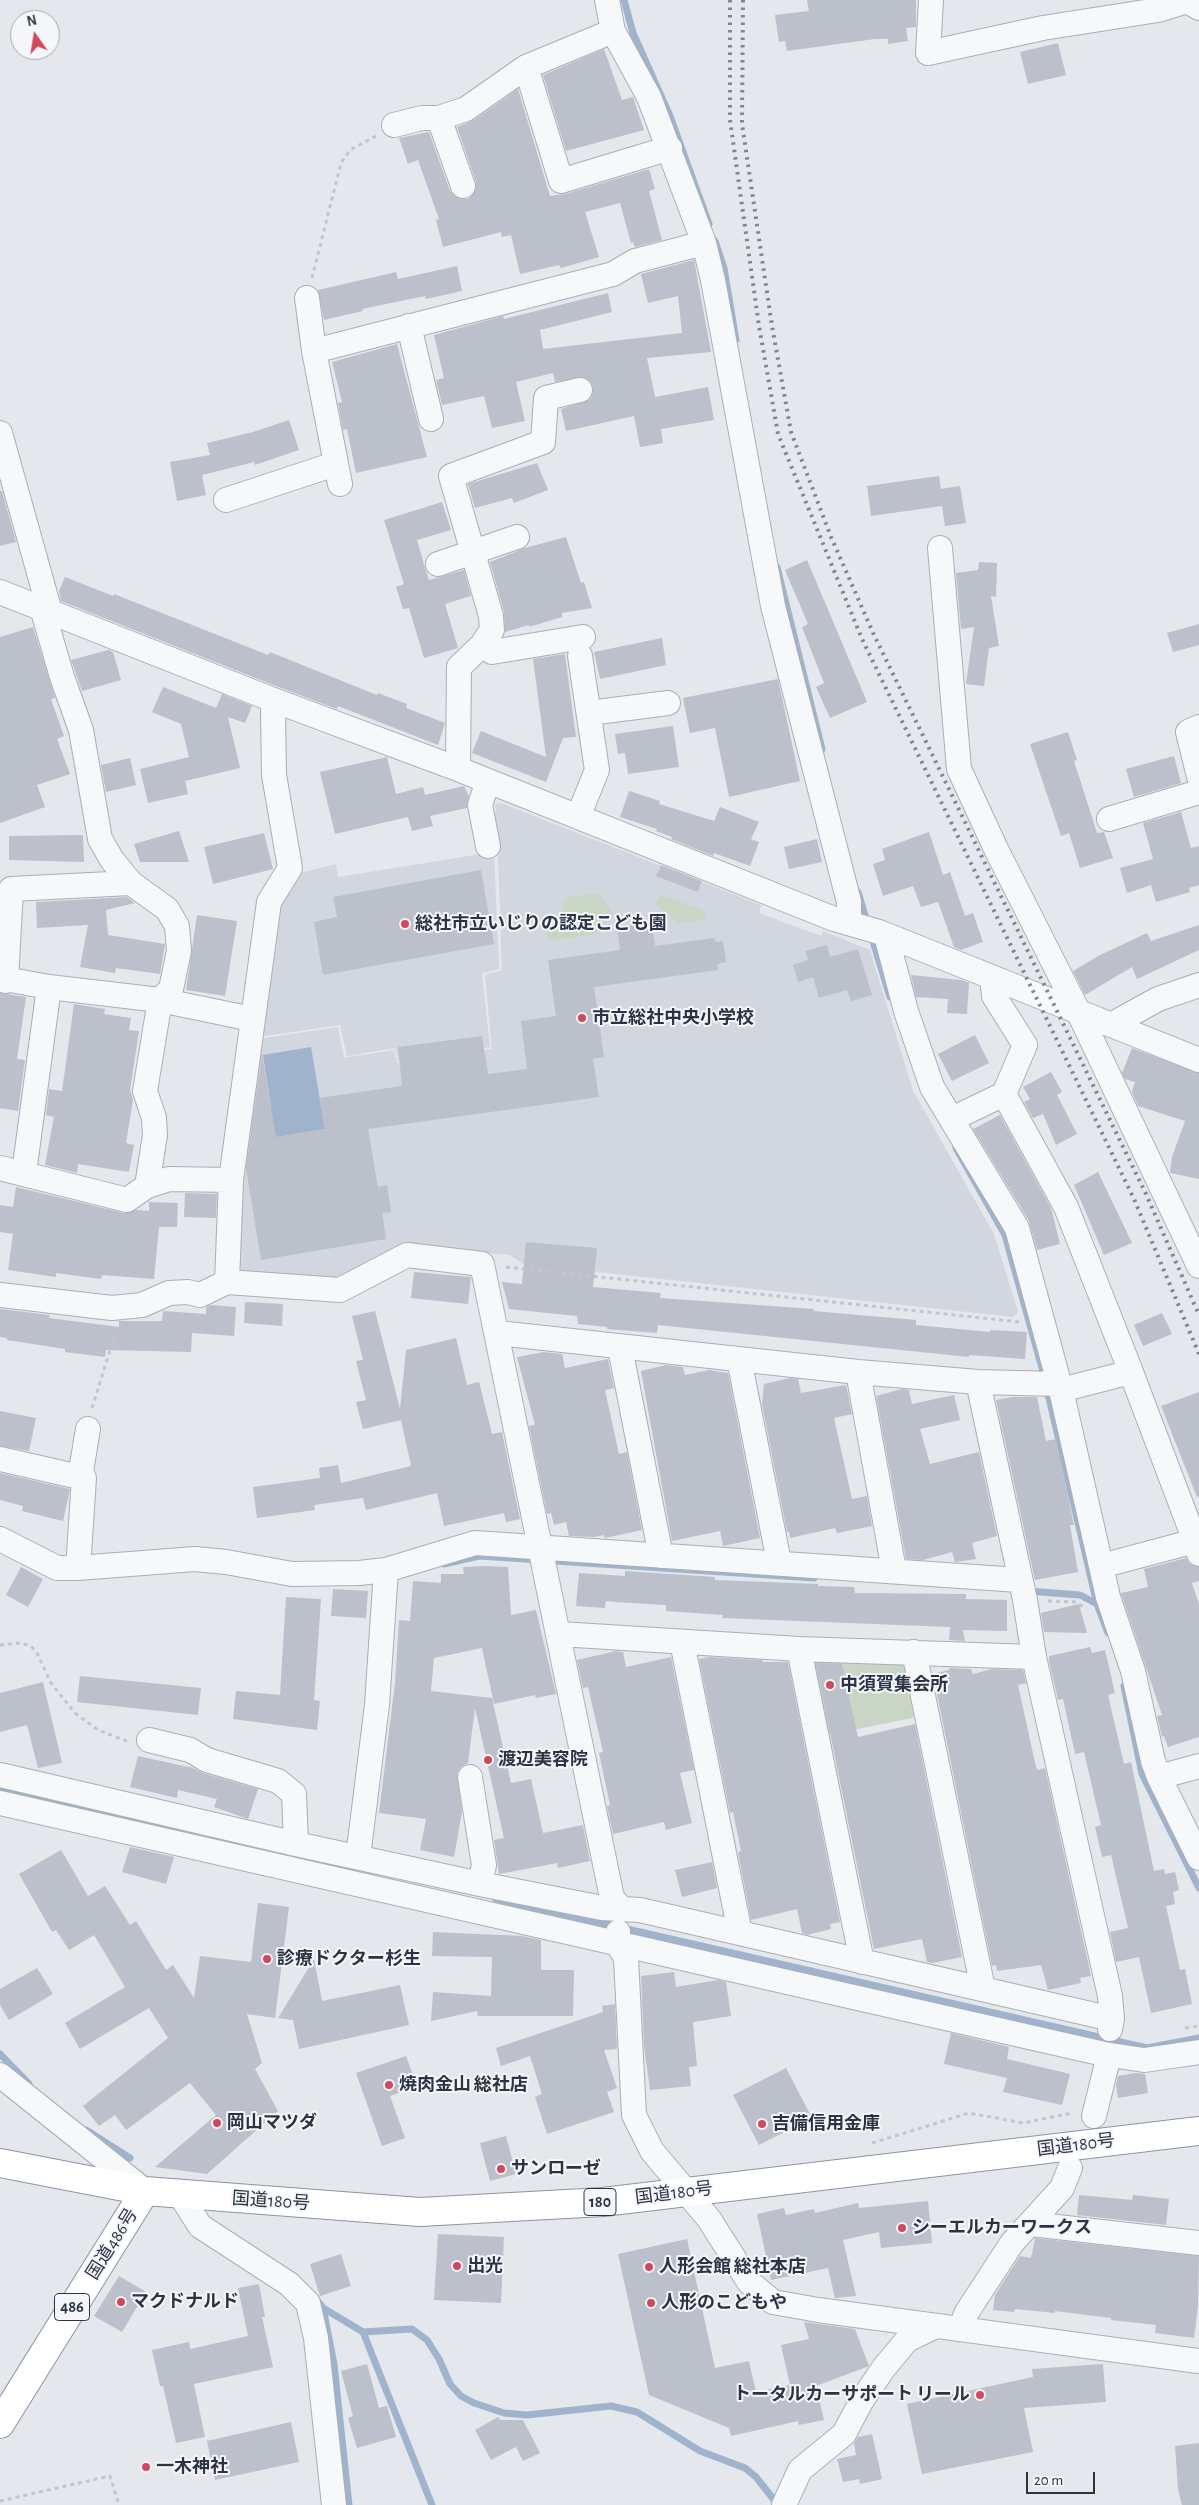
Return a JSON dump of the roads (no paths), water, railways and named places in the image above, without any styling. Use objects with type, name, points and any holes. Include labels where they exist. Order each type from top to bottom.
[{"type":"highway","name":"国道180号","points":[[0,2163],[145,2191],[420,2212],[584,2203],[1199,2131]]},
{"type":"highway","name":"国道486号","points":[[0,2424],[145,2191]]},
{"type":"street","points":[[607,0],[613,30],[649,97],[670,148],[704,243],[713,280],[773,606],[849,902],[870,929],[906,1011],[932,1087],[1017,1228],[1053,1386],[1101,1566],[1108,1597],[1111,1635],[1133,1671],[1153,1762],[1199,1858]]},
{"type":"street","points":[[931,0],[928,53],[1043,28],[1191,3]]},
{"type":"street","points":[[394,126],[422,118],[438,118],[466,109],[526,66],[613,30]]},
{"type":"street","points":[[526,66],[560,181],[670,148]]},
{"type":"street","points":[[438,118],[463,186]]},
{"type":"street","points":[[314,351],[613,274],[635,261],[704,243]]},
{"type":"street","points":[[226,500],[338,474],[314,351],[307,298]]},
{"type":"street","points":[[409,326],[431,419]]},
{"type":"street","points":[[458,769],[460,667],[482,645],[492,630],[491,616],[451,476],[543,442],[546,398],[580,390]]},
{"type":"street","points":[[0,433],[8,500],[46,610],[62,677],[81,730],[100,839],[112,860],[131,883],[166,909],[176,926],[179,951],[170,988],[160,1000],[145,1090],[154,1118],[155,1135],[147,1186]]},
{"type":"street","points":[[438,564],[518,537]]},
{"type":"street","points":[[940,548],[959,769],[996,849],[1079,1013],[1199,1266]]},
{"type":"street","points":[[0,592],[276,701],[458,769],[992,976],[1079,1013],[1199,1060]]},
{"type":"street","points":[[482,645],[492,652],[582,647],[597,770],[578,817]]},
{"type":"street","points":[[227,1282],[231,1180],[269,902],[290,868],[274,775],[273,712],[276,701]]},
{"type":"street","points":[[589,713],[668,703]]},
{"type":"street","points":[[1199,727],[1188,732],[1199,777]]},
{"type":"street","points":[[488,781],[480,805],[488,846]]},
{"type":"street","points":[[1109,819],[1199,792]]},
{"type":"street","points":[[131,883],[11,889],[3,980],[160,1000],[252,1020]]},
{"type":"street","points":[[952,1119],[1004,1094],[1025,1046],[994,996],[992,976]]},
{"type":"street","points":[[1111,1025],[1158,999],[1199,985]]},
{"type":"street","points":[[24,1173],[50,987]]},
{"type":"street","points":[[1004,1094],[1066,1207],[1131,1372],[1197,1548],[1101,1566]]},
{"type":"street","points":[[0,1168],[127,1200],[147,1186],[169,1180],[231,1180]]},
{"type":"street","points":[[0,1295],[112,1308],[142,1305],[168,1293],[188,1292],[200,1295],[227,1282],[340,1290],[407,1255],[482,1264],[498,1333],[542,1557],[560,1634],[612,1898],[626,1958],[634,2115],[652,2151],[709,2219],[750,2282],[773,2302],[1199,2361]]},
{"type":"street","points":[[498,1333],[620,1348],[978,1382],[1053,1386],[1131,1372]]},
{"type":"street","points":[[620,1348],[661,1556]]},
{"type":"street","points":[[739,1359],[779,1562]]},
{"type":"street","points":[[858,1372],[894,1570]]},
{"type":"street","points":[[619,1927],[640,1910],[982,1989],[1111,2024],[1110,1996],[1034,1657],[1022,1590],[978,1382]]},
{"type":"street","points":[[80,1477],[88,1429]]},
{"type":"street","points":[[0,1460],[84,1478],[78,1568]]},
{"type":"street","points":[[2,1544],[58,1568],[195,1559],[226,1562],[292,1574],[386,1570],[475,1543],[542,1557],[661,1556],[894,1570],[1022,1590]]},
{"type":"street","points":[[358,1857],[377,1705],[386,1570]]},
{"type":"street","points":[[560,1634],[799,1649],[1034,1657]]},
{"type":"street","points":[[682,1642],[740,1933]]},
{"type":"street","points":[[799,1649],[862,1962]]},
{"type":"street","points":[[914,1652],[982,1989]]},
{"type":"street","points":[[149,1740],[190,1750],[207,1760],[278,1781],[294,1794],[296,1844]]},
{"type":"street","points":[[1159,1777],[1199,1766]]},
{"type":"street","points":[[0,1775],[296,1844],[602,1908],[619,1927]]},
{"type":"street","points":[[470,1777],[484,1865],[480,1884]]},
{"type":"street","points":[[0,1803],[619,1927],[1109,2054],[1144,2060],[1199,2052]]},
{"type":"street","points":[[1094,2112],[1109,2054]]},
{"type":"street","points":[[0,2075],[145,2191]]},
{"type":"street","points":[[960,2329],[968,2312],[1012,2242],[1031,2224],[1062,2188],[1070,2168]]},
{"type":"street","points":[[179,2194],[200,2226],[289,2284],[308,2303],[316,2338],[334,2505]]},
{"type":"street","points":[[1031,2224],[1199,2243]]},
{"type":"street","points":[[784,2505],[800,2470],[825,2447],[844,2434],[862,2400],[901,2347],[907,2340],[936,2326]]},
{"type":"water","points":[[311,1047],[325,1129],[260,1140],[271,1106],[263,1055]]},
{"type":"waterway","points":[[624,0],[633,33],[670,116],[709,224]]},
{"type":"waterway","points":[[715,241],[724,268],[736,340]]},
{"type":"waterway","points":[[777,567],[822,749]]},
{"type":"waterway","points":[[858,892],[868,925]]},
{"type":"waterway","points":[[871,935],[890,997]]},
{"type":"waterway","points":[[956,1148],[1005,1235],[1042,1368],[1097,1604],[1108,1633]]},
{"type":"waterway","points":[[444,1564],[479,1556],[814,1578]]},
{"type":"waterway","points":[[1027,1591],[1080,1595],[1097,1604]]},
{"type":"waterway","points":[[1124,1686],[1142,1774],[1199,1888]]},
{"type":"waterway","points":[[0,1788],[190,1831]]},
{"type":"waterway","points":[[496,1899],[1147,2048],[1199,2038]]},
{"type":"waterway","points":[[0,2054],[29,2084]]},
{"type":"waterway","points":[[86,2130],[130,2158]]},
{"type":"waterway","points":[[316,2299],[323,2308],[334,2364],[349,2505]]},
{"type":"waterway","points":[[323,2308],[363,2332],[432,2505]]},
{"type":"waterway","points":[[363,2332],[412,2329],[427,2340],[439,2359],[450,2384],[461,2396],[474,2403],[504,2413],[527,2415],[611,2406],[637,2412],[700,2451],[745,2468],[756,2477],[778,2505]]},
{"type":"railway","points":[[730,0],[730,120],[759,326],[778,434],[862,639],[1134,1199],[1199,1354]]},
{"type":"railway","points":[[743,0],[742,124],[772,326],[791,432],[831,537],[874,635],[1146,1194],[1199,1315]]},
{"type":"place","name":"総社市立いじりの認定こども園","points":[[405,924]]},
{"type":"place","name":"市立総社中央小学校","points":[[582,1018]]},
{"type":"place","name":"中須賀集会所","points":[[830,1685]]},
{"type":"place","name":"渡辺美容院","points":[[488,1760]]},
{"type":"place","name":"診療ドクター杉生","points":[[267,1959]]},
{"type":"place","name":"焼肉金山 総社店","points":[[389,2085]]},
{"type":"place","name":"岡山マツダ","points":[[217,2123]]},
{"type":"place","name":"吉備信用金庫","points":[[762,2124]]},
{"type":"place","name":"サンローゼ","points":[[501,2169]]},
{"type":"place","name":"シーエルカーワークス","points":[[902,2228]]},
{"type":"place","name":"出光","points":[[457,2266]]},
{"type":"place","name":"人形会館 総社本店","points":[[649,2267]]},
{"type":"place","name":"マクドナルド","points":[[121,2302]]},
{"type":"place","name":"人形のこどもや","points":[[651,2303]]},
{"type":"place","name":"トータルカーサポート リール","points":[[980,2395]]},
{"type":"place","name":"一木神社","points":[[146,2467]]}]
